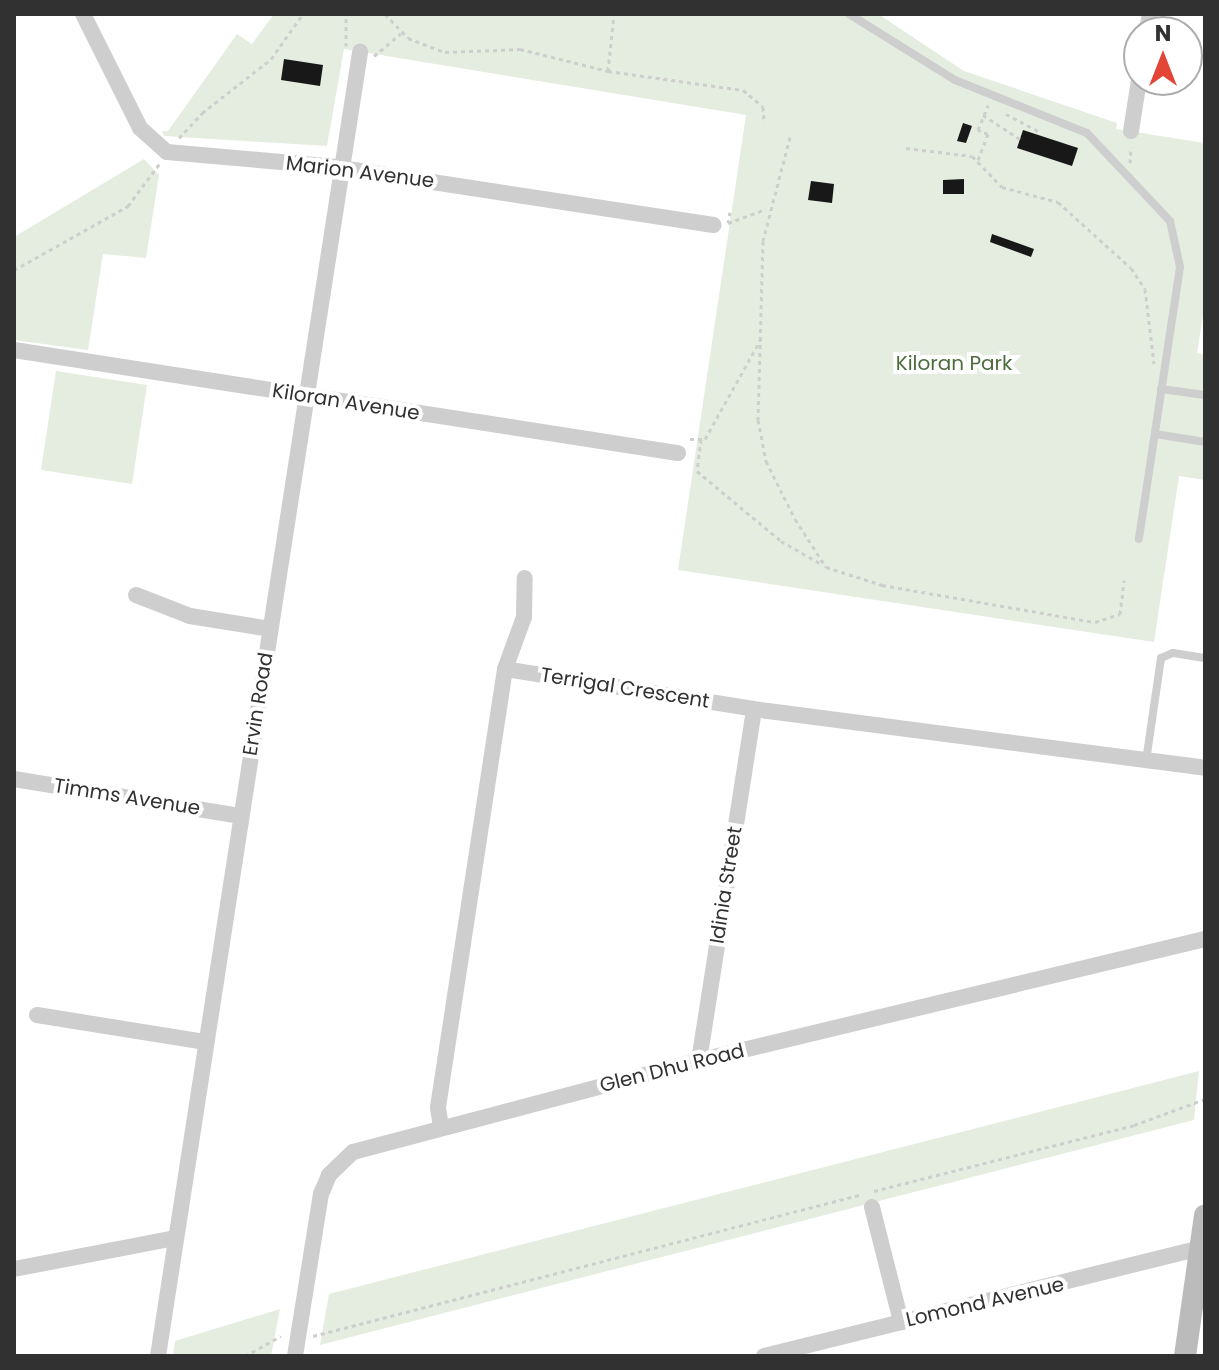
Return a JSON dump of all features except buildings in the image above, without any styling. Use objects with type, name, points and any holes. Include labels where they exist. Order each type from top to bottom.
[{"type":"main road","points":[[1185,1356],[1203,1247],[1205,1215]]},
{"type":"street","points":[[83,14],[140,128],[167,152]]},
{"type":"street","name":"Ervin Road","points":[[158,1356],[342,168],[367,54]]},
{"type":"street","points":[[1131,131],[1136,96]]},
{"type":"street","name":"Marion Avenue","points":[[167,152],[342,168],[714,225]]},
{"type":"street","name":"Kiloran Avenue","points":[[14,350],[678,453]]},
{"type":"street","points":[[441,1127],[438,1107],[505,669],[524,617],[525,578]]},
{"type":"street","points":[[136,595],[190,616],[270,629]]},
{"type":"street","name":"Terrigal Crescent","points":[[505,669],[754,709],[1205,768]]},
{"type":"street","name":"Idinia Street","points":[[699,1061],[754,709]]},
{"type":"street","name":"Timms Avenue","points":[[14,779],[241,816]]},
{"type":"street","name":"Glen Dhu Road","points":[[295,1356],[321,1194],[329,1175],[363,1147],[699,1061],[1205,939]]},
{"type":"street","points":[[37,1015],[206,1042]]},
{"type":"street","points":[[872,1207],[901,1322]]},
{"type":"street","points":[[14,1269],[175,1238]]},
{"type":"street","name":"Lomond Avenue","points":[[764,1356],[1203,1247]]},
{"type":"lane","points":[[849,14],[955,80],[1074,125],[1129,173],[1170,221],[1180,251],[1139,539]]},
{"type":"lane","points":[[1161,389],[1205,395]]},
{"type":"lane","points":[[1155,434],[1205,442]]},
{"type":"lane","points":[[1145,761],[1161,658],[1173,653],[1205,658]]},
{"type":"path","points":[[14,270],[128,206],[167,152],[202,113],[271,59],[303,14]]},
{"type":"path","points":[[385,14],[401,33],[419,45],[445,52],[520,49],[608,71],[743,90],[763,107],[764,123]]},
{"type":"path","points":[[608,71],[614,14]]},
{"type":"path","points":[[367,54],[401,33]]},
{"type":"path","points":[[978,160],[988,134],[978,130],[987,105]]},
{"type":"path","points":[[1000,110],[1041,133]]},
{"type":"path","points":[[983,115],[1020,139]]},
{"type":"path","points":[[1129,173],[1131,131]]},
{"type":"path","points":[[790,137],[780,188],[768,208],[758,420],[766,461],[826,567]]},
{"type":"path","points":[[906,148],[960,153],[978,160],[1002,187],[1058,202],[1131,268],[1147,293],[1150,349],[1161,374]]},
{"type":"path","points":[[730,212],[728,223],[768,208]]},
{"type":"path","points":[[763,335],[722,414],[701,439],[697,471],[781,541],[826,567],[882,585],[1095,622],[1120,614],[1124,580]]},
{"type":"path","points":[[690,439],[701,439]]},
{"type":"path","points":[[298,1336],[350,1329],[564,1269],[1134,1125],[1205,1099]]},
{"type":"path","points":[[245,1356],[276,1338]]},
{"type":"green space","name":"Kiloran Park","points":[[274,14],[878,14],[964,71],[1117,123],[1116,129],[1205,143],[1205,303],[1197,353],[1205,355],[1205,480],[1179,476],[1154,642],[678,570],[746,115],[344,49],[327,146],[164,136],[162,131],[168,131],[237,34],[252,44]]},
{"type":"green space","points":[[144,159],[159,175],[146,258],[103,254],[88,350],[14,340],[14,237]]},
{"type":"green space","points":[[56,371],[147,385],[132,484],[41,470]]},
{"type":"green space","points":[[1199,1071],[1194,1120],[320,1345],[329,1294]]},
{"type":"green space","points":[[280,1309],[271,1356],[173,1356],[175,1341]]}]
